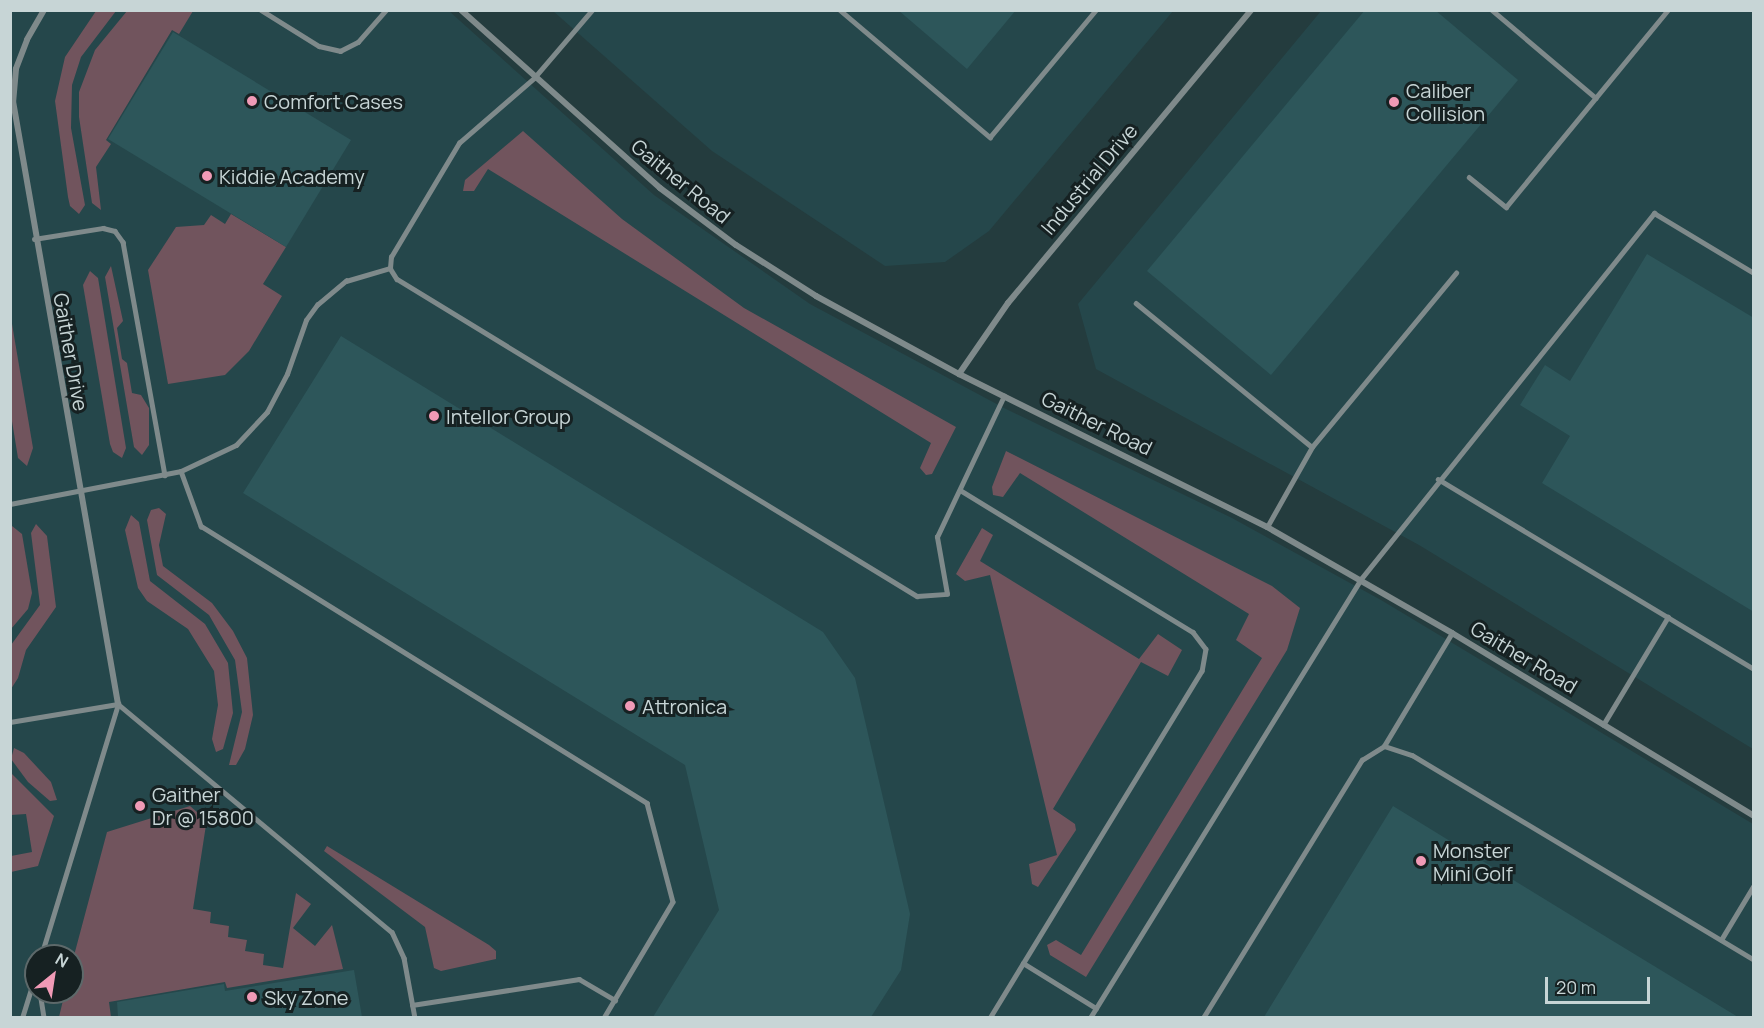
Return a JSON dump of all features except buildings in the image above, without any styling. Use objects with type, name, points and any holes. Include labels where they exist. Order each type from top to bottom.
[{"type":"street","name":"Gaither Drive","points":[[44,10],[14,69],[13,101],[34,239],[118,704]]},
{"type":"street","name":"Gaither Road","points":[[461,10],[534,78],[660,188],[736,245],[836,308],[959,374],[1268,527],[1452,633],[1754,816]]},
{"type":"street","name":"Industrial Drive","points":[[959,374],[1008,303],[1251,10]]},
{"type":"lane","points":[[261,10],[319,46],[340,51],[358,42],[386,10]]},
{"type":"lane","points":[[592,10],[534,78],[459,143],[391,257],[390,268],[397,279],[917,596],[947,594],[937,537],[1004,396]]},
{"type":"lane","points":[[840,10],[990,137],[1096,10]]},
{"type":"lane","points":[[1492,10],[1596,98]]},
{"type":"lane","points":[[1469,177],[1506,207],[1668,10]]},
{"type":"lane","points":[[1090,1017],[1361,579],[1438,479],[1654,213],[1754,273]]},
{"type":"lane","points":[[34,239],[103,228],[115,231],[123,242],[165,475]]},
{"type":"lane","points":[[10,504],[165,475],[208,461],[253,430],[278,394],[306,320],[330,291],[363,273],[390,268]]},
{"type":"lane","points":[[1268,527],[1312,447],[1456,273]]},
{"type":"lane","points":[[1136,303],[1312,447]]},
{"type":"lane","points":[[181,471],[201,526],[647,802],[673,902],[604,1017]]},
{"type":"lane","points":[[1438,479],[1754,669]]},
{"type":"lane","points":[[960,490],[1193,632],[1206,650],[1202,671],[990,1017]]},
{"type":"lane","points":[[1603,725],[1668,617]]},
{"type":"lane","points":[[1203,1017],[1362,760],[1384,746],[1452,633]]},
{"type":"lane","points":[[10,722],[118,704],[385,925],[401,949],[414,1017]]},
{"type":"lane","points":[[45,944],[118,704]]},
{"type":"lane","points":[[1384,746],[1412,755],[1754,960]]},
{"type":"lane","points":[[1720,940],[1754,885]]},
{"type":"lane","points":[[1023,963],[1096,1008]]},
{"type":"lane","points":[[412,1005],[579,978],[615,1000]]},
{"type":"shaded area","points":[[10,11],[449,11],[654,195],[810,304],[1006,409],[1232,518],[1381,600],[1753,824],[1753,1017],[11,1017]]},
{"type":"shaded area","points":[[96,11],[116,11],[81,57],[72,85],[71,128],[85,205],[79,214],[70,206],[68,197],[55,101],[65,57]]},
{"type":"shaded area","points":[[127,11],[193,11],[179,34],[172,30],[106,140],[111,144],[96,167],[101,210],[92,203],[79,117],[79,92],[95,50]]},
{"type":"shaded area","points":[[553,11],[1173,11],[989,231],[945,262],[885,266],[712,151]]},
{"type":"shaded area","points":[[1321,11],[1753,11],[1753,749],[1419,545],[1096,369],[1078,304]]},
{"type":"shaded area","points":[[523,131],[622,219],[744,308],[956,427],[932,474],[926,475],[920,468],[931,443],[488,169],[474,191],[463,191],[465,180]]},
{"type":"shaded area","points":[[231,214],[286,247],[263,284],[282,296],[249,351],[225,375],[168,384],[148,270],[176,227],[204,225],[211,215],[225,224]]},
{"type":"shaded area","points":[[111,266],[123,321],[117,328],[122,359],[127,363],[132,393],[141,395],[149,408],[149,445],[142,455],[134,447],[105,277]]},
{"type":"shaded area","points":[[90,271],[98,278],[126,448],[122,458],[113,452],[110,444],[83,285]]},
{"type":"shaded area","points":[[11,318],[33,448],[27,466],[18,458],[11,415]]},
{"type":"shaded area","points":[[1006,451],[1272,586],[1300,608],[1287,650],[1086,977],[1050,955],[1047,945],[1056,940],[1081,955],[1262,658],[1236,640],[1249,614],[1020,473],[1003,497],[993,495],[992,487]]},
{"type":"shaded area","points":[[159,508],[166,514],[159,545],[163,566],[212,603],[233,631],[247,658],[253,715],[245,749],[236,765],[229,765],[242,712],[235,660],[209,615],[157,575],[147,520],[151,510]]},
{"type":"shaded area","points":[[131,515],[139,522],[150,581],[205,624],[228,663],[233,713],[223,749],[216,752],[212,739],[218,705],[214,671],[188,629],[147,601],[138,588],[125,530]]},
{"type":"shaded area","points":[[36,524],[47,536],[56,607],[26,650],[18,678],[11,689],[11,645],[40,605],[31,533]]},
{"type":"shaded area","points":[[12,526],[22,534],[32,593],[28,609],[11,629]]},
{"type":"shaded area","points":[[982,528],[993,535],[980,561],[1139,659],[1158,634],[1182,650],[1168,676],[1141,662],[1053,809],[1075,824],[1076,830],[1038,887],[1032,884],[1029,864],[1057,855],[990,575],[965,581],[956,574]]},
{"type":"shaded area","points":[[14,748],[24,753],[51,782],[57,800],[50,801],[28,782],[11,759]]},
{"type":"shaded area","points":[[11,773],[54,816],[38,866],[11,872],[11,856],[32,852],[26,814],[11,815]]},
{"type":"shaded area","points":[[190,806],[204,818],[206,825],[193,909],[211,912],[210,923],[229,926],[228,937],[247,940],[245,951],[264,954],[263,965],[283,968],[296,893],[311,904],[293,928],[315,946],[332,925],[343,969],[227,988],[225,982],[109,1002],[111,1017],[59,1017],[62,1004],[84,1004],[84,944],[77,944],[107,832]]},
{"type":"shaded area","points":[[327,846],[489,945],[496,951],[496,959],[441,971],[434,968],[425,927],[324,851]]},
{"type":"place","name":"Comfort Cases","points":[[252,101]]},
{"type":"place","name":"Caliber Collision","points":[[1394,102]]},
{"type":"place","name":"Kiddie Academy","points":[[207,176]]},
{"type":"place","name":"Intellor Group","points":[[434,416]]},
{"type":"place","name":"Attronica","points":[[630,706]]},
{"type":"place","name":"Gaither Dr @ 15800","points":[[140,806]]},
{"type":"place","name":"Monster Mini Golf","points":[[1421,861]]},
{"type":"place","name":"Sky Zone","points":[[252,997]]}]
